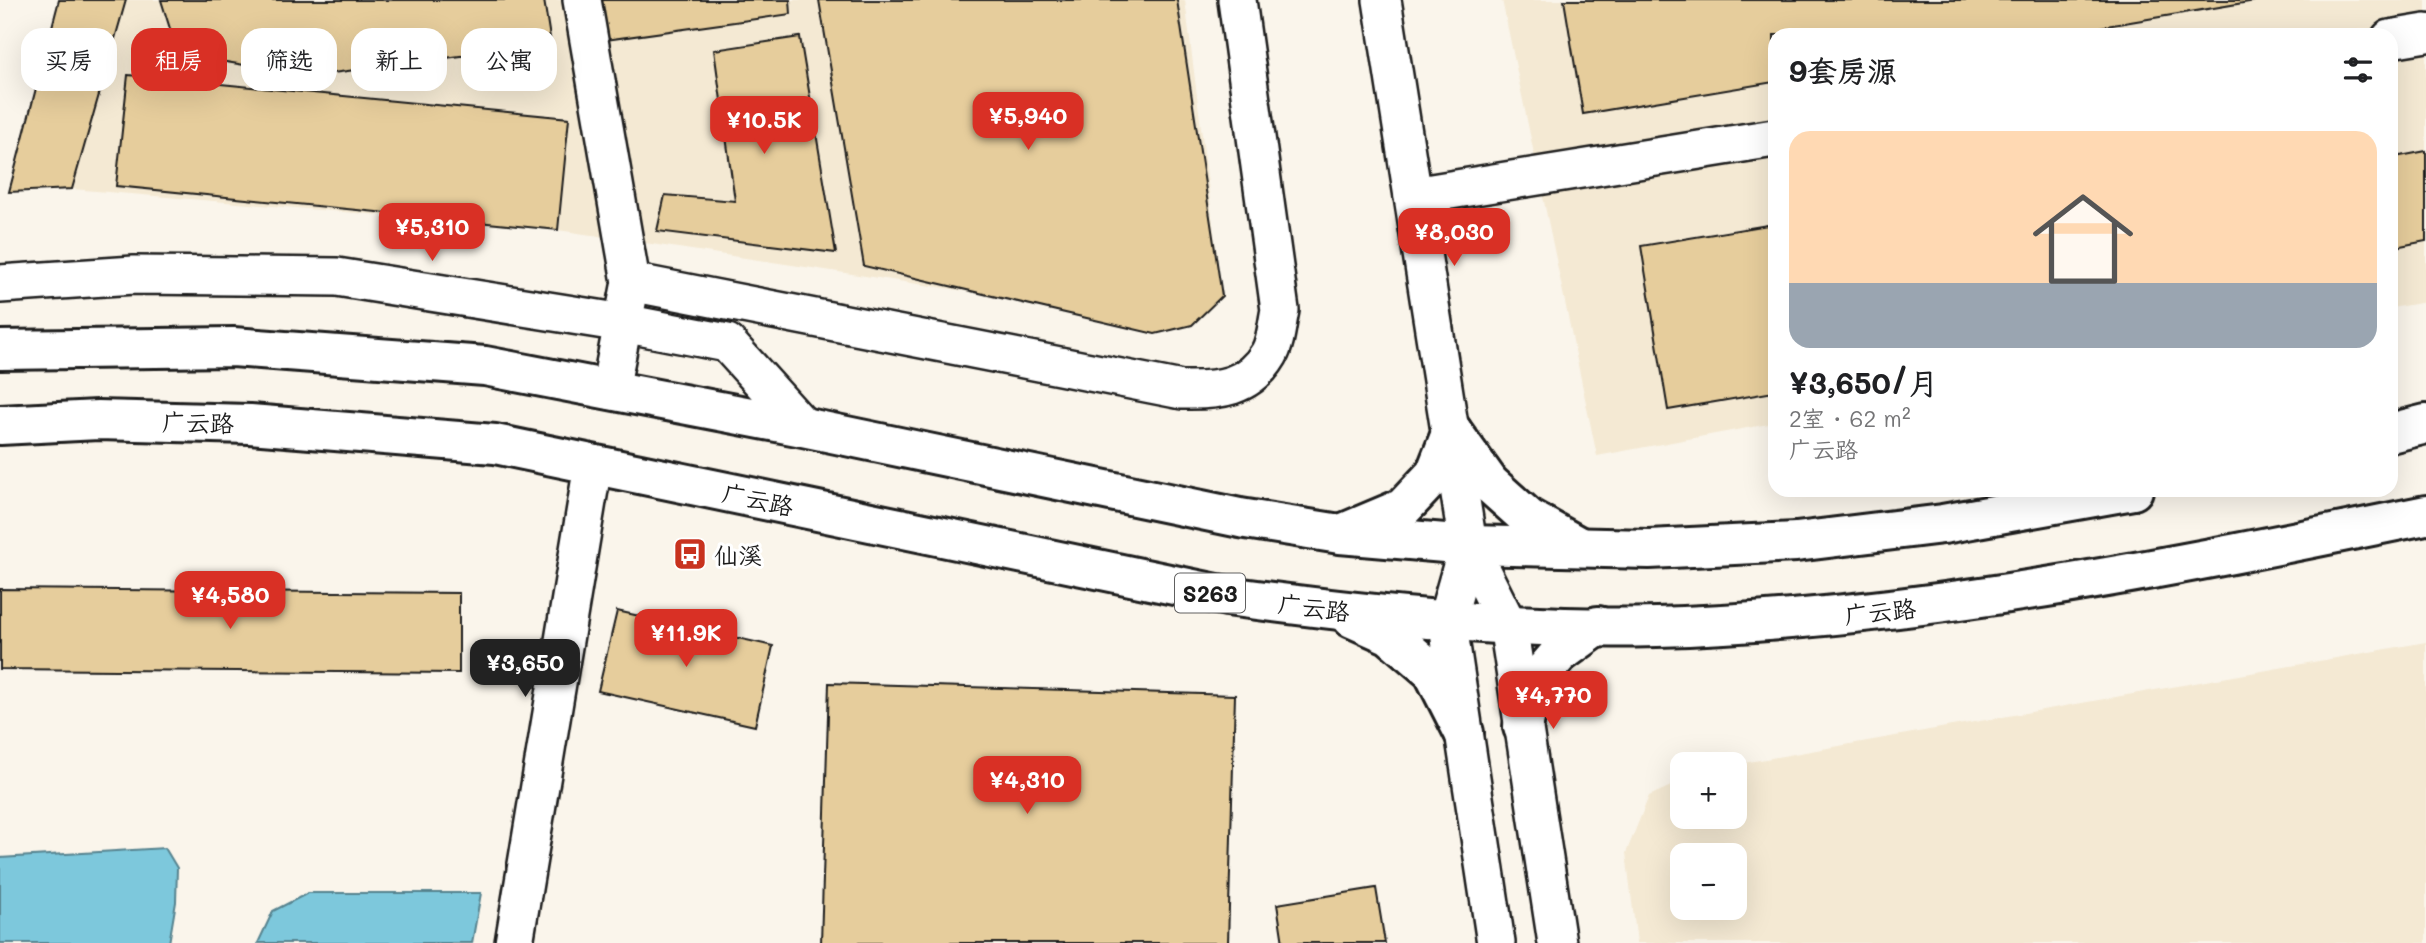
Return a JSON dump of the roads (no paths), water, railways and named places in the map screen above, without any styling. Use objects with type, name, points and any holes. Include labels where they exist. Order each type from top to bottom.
[{"type":"main road","points":[[0,350],[233,347],[485,366],[803,426],[1240,519],[1340,534],[1468,545],[1649,549],[1796,542],[1943,524],[2094,497]]},
{"type":"main road","name":"广云路","points":[[0,425],[98,420],[250,424],[495,444],[1227,596],[1337,611],[1508,625],[1655,627],[1797,620],[1949,603],[2207,559],[2426,515]]},
{"type":"main road","points":[[2398,431],[2426,424]]},
{"type":"main road","points":[[1340,534],[1403,508],[1435,474],[1452,430]]},
{"type":"main road","points":[[1452,430],[1490,484],[1528,518],[1581,547]]},
{"type":"main road","points":[[1337,611],[1390,635],[1433,672],[1464,733]]},
{"type":"main road","points":[[1523,727],[1533,684],[1559,654],[1598,626]]},
{"type":"street","points":[[582,0],[631,282],[610,390]]},
{"type":"street","points":[[631,282],[1182,390],[1219,391],[1230,386],[1250,376],[1270,353],[1280,310],[1237,0]]},
{"type":"street","points":[[1382,0],[1452,430],[1468,545],[1508,625],[1557,943]]},
{"type":"street","points":[[2398,38],[2426,33]]},
{"type":"street","points":[[1413,196],[1768,139]]},
{"type":"street","points":[[0,284],[134,275],[337,277],[623,323],[727,343],[803,426]]},
{"type":"street","points":[[514,943],[593,465]]},
{"type":"street","points":[[1468,545],[1447,619],[1496,943]]},
{"type":"water","points":[[165,848],[177,868],[176,902],[169,943],[0,943],[0,858]]},
{"type":"water","points":[[308,893],[481,893],[472,943],[258,943],[273,911]]},
{"type":"place","name":"仙溪","points":[[690,554]]}]
